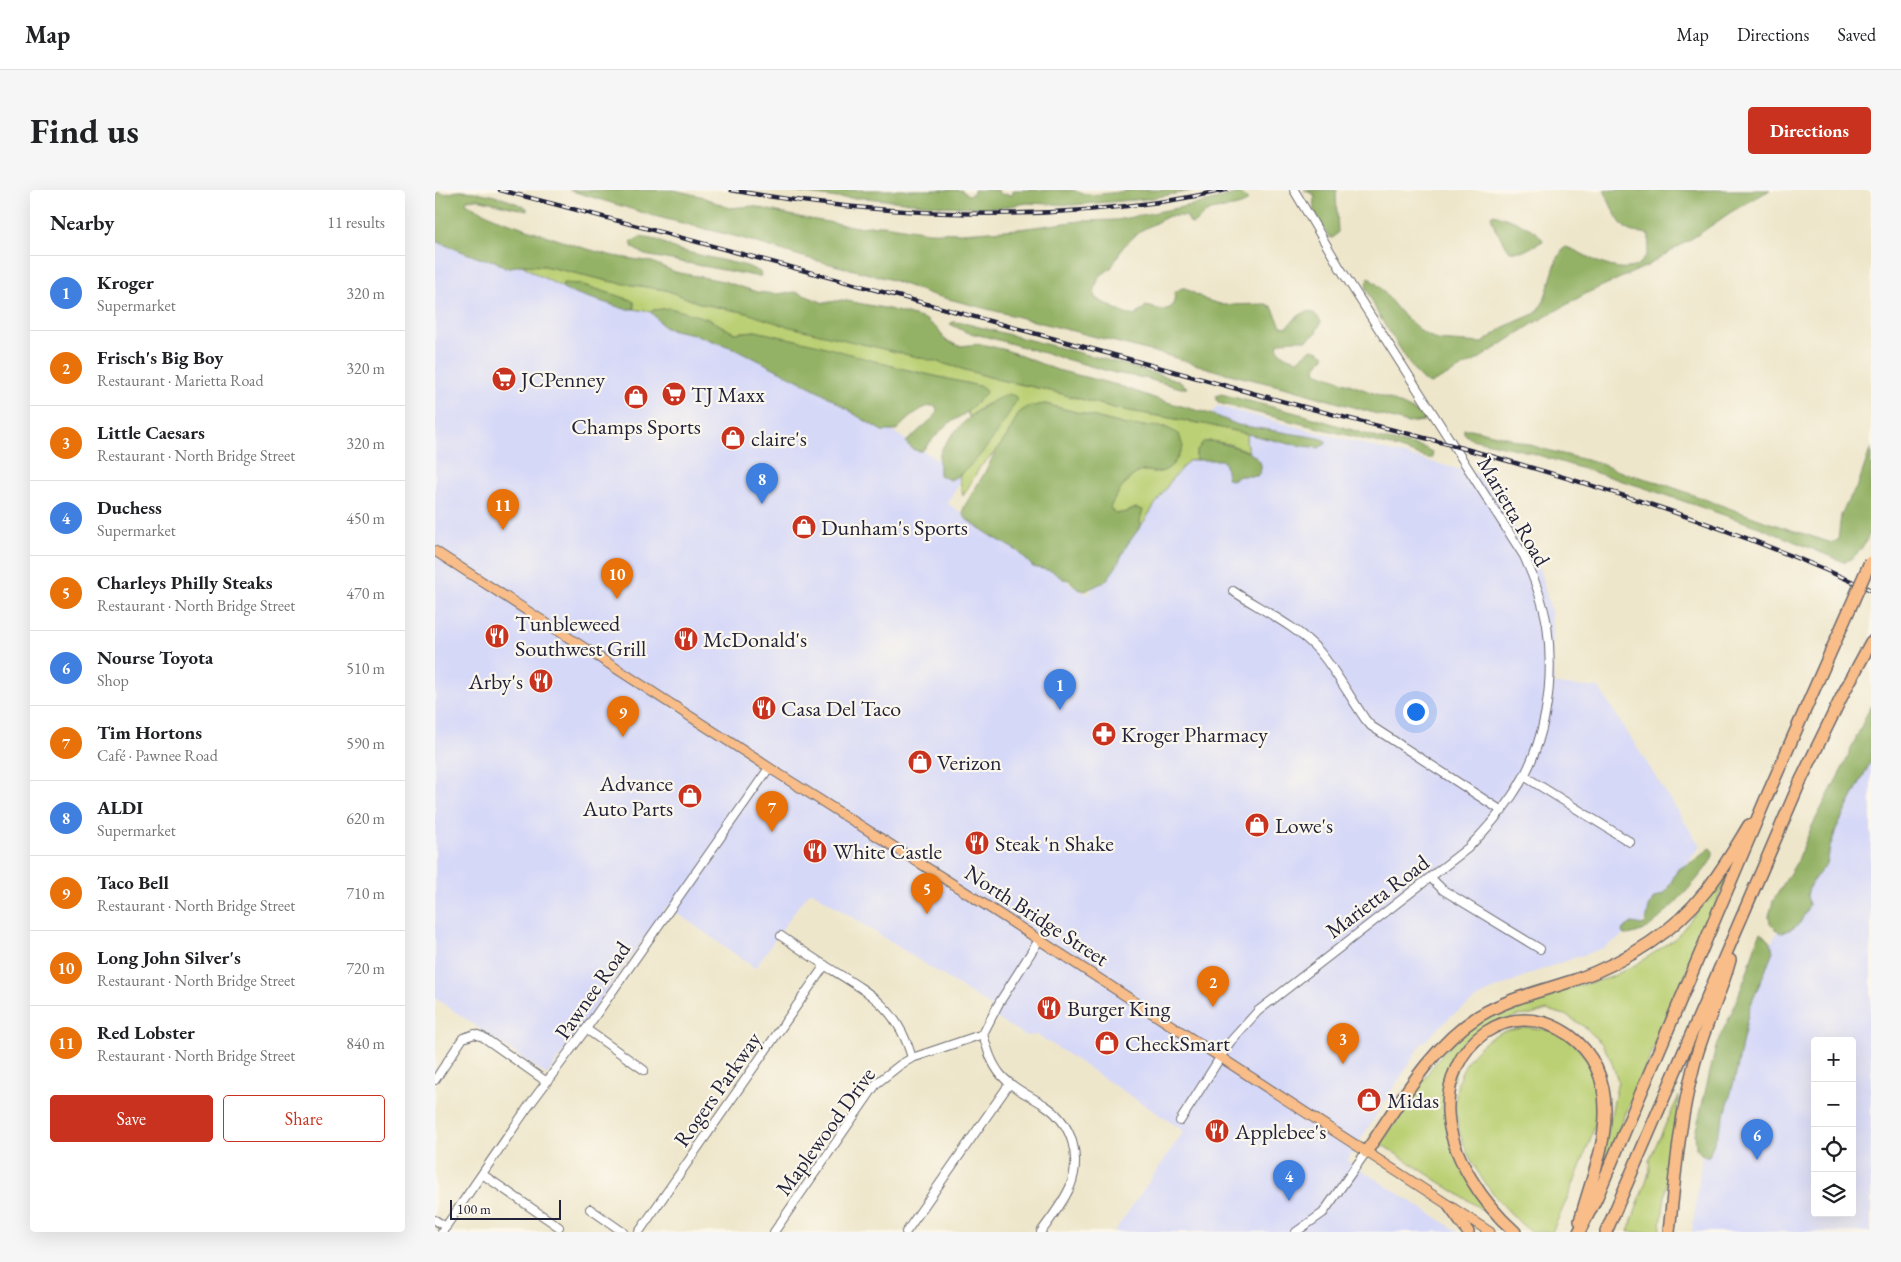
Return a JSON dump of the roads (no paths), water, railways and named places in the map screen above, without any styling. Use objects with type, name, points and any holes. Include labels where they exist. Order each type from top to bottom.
[{"type":"highway","points":[[1578,1232],[1596,1199],[1767,796],[1870,560]]},
{"type":"highway","points":[[1606,1232],[1800,782],[1871,642]]},
{"type":"highway","points":[[1366,1152],[1431,1059],[1450,1038],[1479,1017],[1510,1001],[1575,980],[1614,964],[1664,933],[1705,893],[1723,868],[1767,796]]},
{"type":"highway","points":[[1669,1232],[1687,1091],[1702,1037],[1724,982],[1743,915]]},
{"type":"highway","points":[[1515,1232],[1501,1220],[1485,1201],[1468,1173],[1451,1132],[1448,1097],[1451,1076],[1459,1059],[1471,1045],[1496,1026],[1529,1020],[1547,1024],[1563,1031],[1586,1049],[1600,1073],[1604,1092],[1605,1125],[1578,1232]]},
{"type":"highway","points":[[1450,1207],[1468,1232]]},
{"type":"main road","name":"North Bridge Street","points":[[435,551],[1490,1232]]},
{"type":"street","name":"Marietta Road","points":[[1180,1121],[1238,1032],[1263,1006],[1468,848],[1502,811],[1524,776],[1537,748],[1549,692],[1547,624],[1541,598],[1525,556],[1340,268],[1294,190]]},
{"type":"street","points":[[1233,591],[1301,634],[1313,644],[1327,661],[1371,726],[1502,811]]},
{"type":"street","name":"Pawnee Road","points":[[444,1230],[769,768]]},
{"type":"street","points":[[1524,776],[1630,842]]},
{"type":"street","points":[[1431,878],[1443,890],[1540,949]]},
{"type":"street","points":[[781,936],[877,999],[899,1026],[908,1042],[912,1058]]},
{"type":"street","points":[[1039,940],[993,1013],[983,1034],[994,1066],[1010,1083],[1055,1113],[1069,1131],[1075,1166],[1070,1186],[1041,1232]]},
{"type":"street","name":"Rogers Parkway","points":[[639,1232],[825,965]]},
{"type":"street","points":[[586,1029],[644,1070]]},
{"type":"street","points":[[435,1080],[463,1038],[475,1034],[483,1037],[547,1082]]},
{"type":"street","name":"Maplewood Drive","points":[[774,1232],[868,1095],[889,1073],[912,1058],[983,1034]]},
{"type":"street","points":[[906,1232],[1010,1083]]},
{"type":"street","points":[[1296,1232],[1323,1213],[1366,1152]]},
{"type":"street","points":[[482,1174],[559,1227]]},
{"type":"street","points":[[590,1209],[623,1232]]},
{"type":"street","points":[[435,1220],[444,1230]]},
{"type":"railway","points":[[500,190],[1558,475],[1716,527],[1871,590]]},
{"type":"railway","points":[[731,190],[784,199],[891,210],[998,214],[1106,208],[1168,201],[1226,190]]},
{"type":"place","name":"JCPenney","points":[[504,379]]},
{"type":"place","name":"TJ Maxx","points":[[674,394]]},
{"type":"place","name":"Champs Sports","points":[[636,397]]},
{"type":"place","name":"claire's","points":[[733,438]]},
{"type":"place","name":"ALDI","points":[[762,504]]},
{"type":"place","name":"Dunham's Sports","points":[[804,527]]},
{"type":"place","name":"Red Lobster","points":[[503,530]]},
{"type":"place","name":"Long John Silver's","points":[[617,599]]},
{"type":"place","name":"Tunbleweed Southwest Grill","points":[[497,636]]},
{"type":"place","name":"McDonald's","points":[[686,639]]},
{"type":"place","name":"Arby's","points":[[541,681]]},
{"type":"place","name":"Casa Del Taco","points":[[764,708]]},
{"type":"place","name":"Kroger","points":[[1060,710]]},
{"type":"place","name":"Kroger Pharmacy","points":[[1104,734]]},
{"type":"place","name":"Taco Bell","points":[[623,737]]},
{"type":"place","name":"Verizon","points":[[920,762]]},
{"type":"place","name":"Advance Auto Parts","points":[[690,796]]},
{"type":"place","name":"Lowe's","points":[[1257,825]]},
{"type":"place","name":"Tim Hortons","points":[[772,832]]},
{"type":"place","name":"Steak 'n Shake","points":[[977,843]]},
{"type":"place","name":"White Castle","points":[[815,851]]},
{"type":"place","name":"Charleys Philly Steaks","points":[[927,914]]},
{"type":"place","name":"Frisch's Big Boy","points":[[1213,1007]]},
{"type":"place","name":"Burger King","points":[[1049,1008]]},
{"type":"place","name":"CheckSmart","points":[[1107,1043]]},
{"type":"place","name":"Little Caesars","points":[[1343,1064]]},
{"type":"place","name":"Midas","points":[[1369,1100]]},
{"type":"place","name":"Applebee's","points":[[1217,1131]]},
{"type":"place","name":"Nourse Toyota","points":[[1757,1160]]},
{"type":"place","name":"Duchess","points":[[1289,1201]]}]
